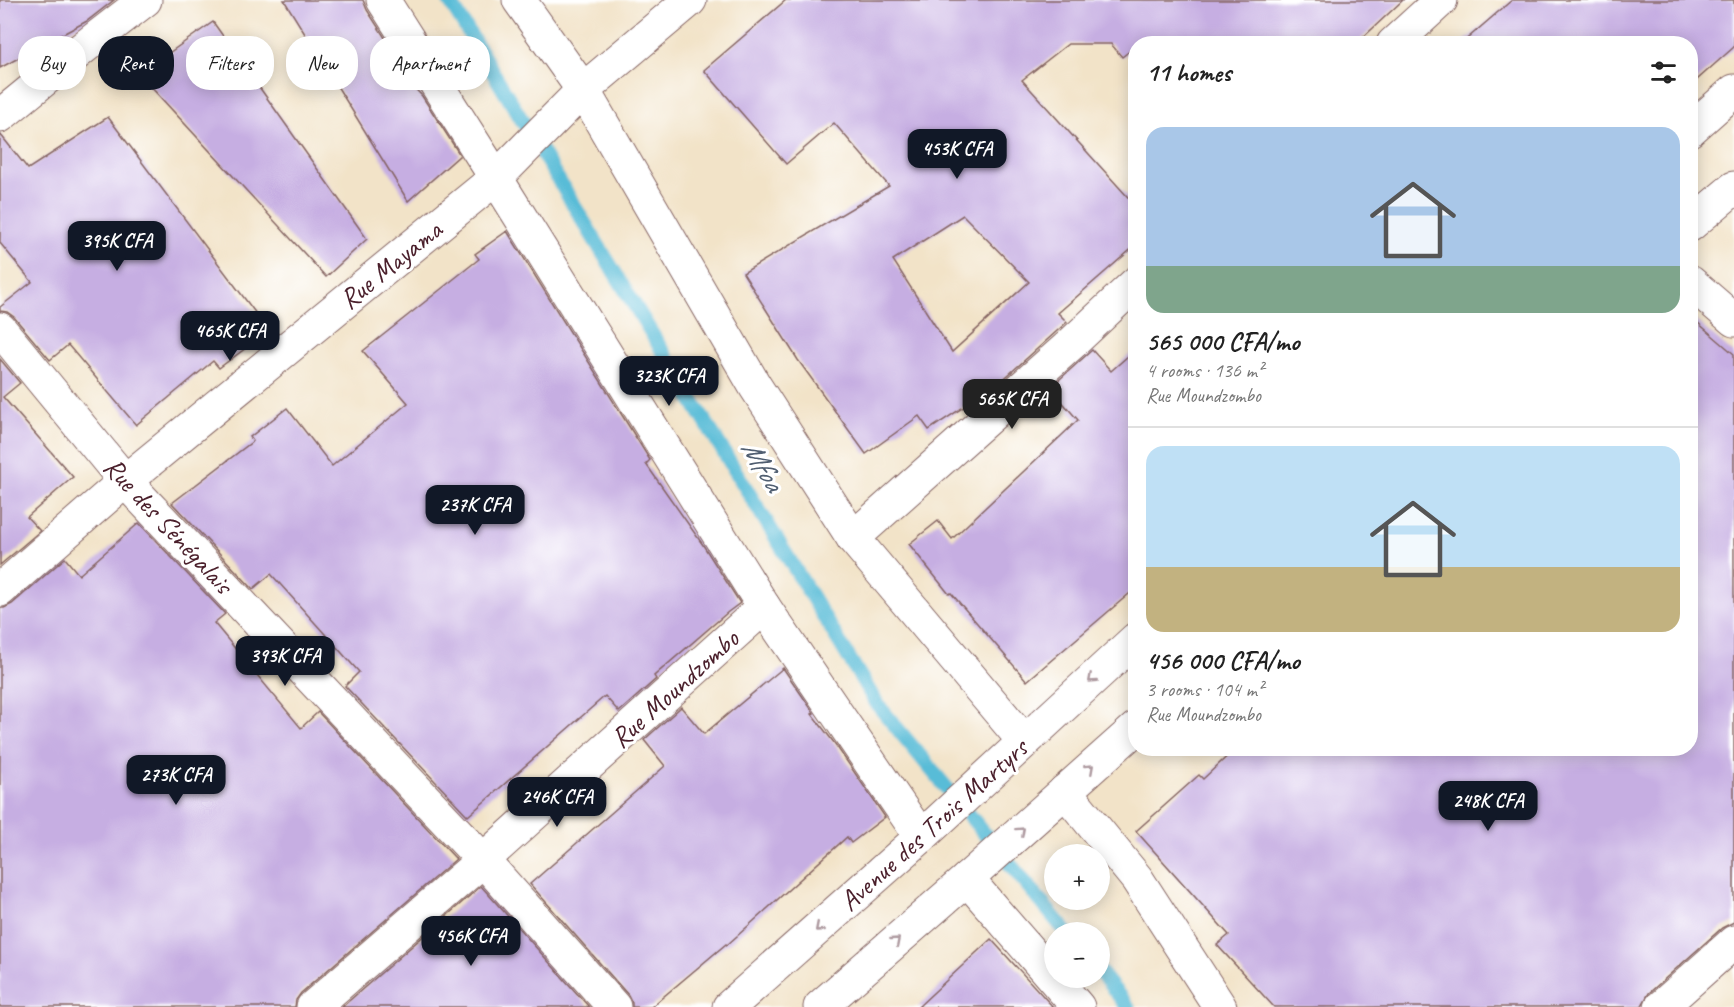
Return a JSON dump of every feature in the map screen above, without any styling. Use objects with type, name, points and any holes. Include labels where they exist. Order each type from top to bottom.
[{"type":"street","points":[[0,116],[145,0]]},
{"type":"street","points":[[383,0],[764,607],[921,837]]},
{"type":"street","points":[[519,0],[583,90],[754,386],[853,538],[1015,749]]},
{"type":"street","name":"Rue Mayama","points":[[0,590],[125,481],[496,178],[583,90],[690,0]]},
{"type":"street","points":[[1402,36],[1441,0]]},
{"type":"street","points":[[1698,123],[1734,91]]},
{"type":"street","points":[[1698,218],[1734,188]]},
{"type":"street","points":[[1698,289],[1734,320]]},
{"type":"street","points":[[853,538],[1128,291]]},
{"type":"street","name":"Rue des Sénégalais","points":[[0,329],[125,481],[483,860],[614,1007]]},
{"type":"street","name":"Rue Moundzombo","points":[[313,1007],[483,860],[764,607]]},
{"type":"street","name":"Avenue des Trois Martyrs","points":[[729,1007],[921,837],[1128,646]]},
{"type":"street","points":[[820,1007],[1128,735]]},
{"type":"street","points":[[1056,799],[1137,879],[1220,1007]]},
{"type":"street","points":[[967,879],[1078,1007]]},
{"type":"street","points":[[1662,1007],[1734,942]]},
{"type":"building","points":[[0,0],[114,0],[87,21],[59,36],[18,36],[18,58],[0,68]]},
{"type":"building","points":[[284,0],[363,0],[384,36],[370,36],[370,90],[416,90],[460,155],[408,201],[340,90],[358,90],[358,36],[306,36]]},
{"type":"building","points":[[786,0],[1403,0],[1365,36],[1128,36],[1128,52],[1122,57],[1111,44],[1068,44],[1022,80],[1128,197],[1128,252],[1058,313],[1067,322],[997,385],[929,430],[919,416],[866,454],[798,360],[743,273],[889,186],[834,123],[786,164],[704,70]],"holes":[[[963,215],[1029,282],[952,352],[893,260]]]},
{"type":"building","points":[[1512,0],[1734,0],[1734,47],[1698,79],[1698,36],[1470,36]]},
{"type":"building","points":[[213,22],[223,36],[193,36]]},
{"type":"building","points":[[186,41],[186,90],[261,90],[367,239],[326,277],[154,90],[174,90],[174,49]]},
{"type":"building","points":[[108,117],[269,331],[219,368],[213,361],[136,425],[68,345],[50,360],[14,317],[7,312],[0,311],[0,307],[32,282],[0,243],[0,134],[28,169]]},
{"type":"building","points":[[507,231],[650,460],[646,464],[703,545],[740,603],[654,676],[656,679],[619,712],[605,696],[468,816],[345,686],[359,672],[271,574],[253,589],[172,503],[253,441],[250,437],[287,408],[332,466],[408,403],[363,351],[479,259],[475,254]]},
{"type":"building","points":[[1698,323],[1734,354],[1734,922],[1722,928],[1649,993],[1641,1007],[1274,1007],[1217,945],[1229,935],[1136,831],[1199,775],[1203,779],[1227,756],[1698,756]]},
{"type":"building","points":[[1092,350],[1111,371],[1128,356],[1128,595],[1027,681],[951,593],[949,594],[909,544],[938,521],[952,539],[1078,420],[1050,388]]},
{"type":"building","points":[[0,359],[20,383],[3,397],[73,477],[27,517],[40,531],[0,565]]},
{"type":"building","points":[[139,523],[225,614],[214,623],[301,728],[318,712],[456,859],[301,993],[296,1000],[295,1007],[0,1007],[0,608],[12,604],[65,558],[79,575]]},
{"type":"building","points":[[783,668],[814,713],[812,714],[885,817],[851,843],[847,837],[727,945],[651,1007],[632,1007],[628,995],[530,884],[665,766],[644,740],[681,707],[704,734]]},
{"type":"building","points":[[481,886],[589,1007],[342,1007]]},
{"type":"building","points":[[991,939],[1053,1007],[918,1007]]},
{"type":"waterway","name":"Mfoa","points":[[449,0],[877,704],[1058,922]]},
{"type":"waterway","name":"Mfoa","points":[[1110,984],[1128,1007]]}]
